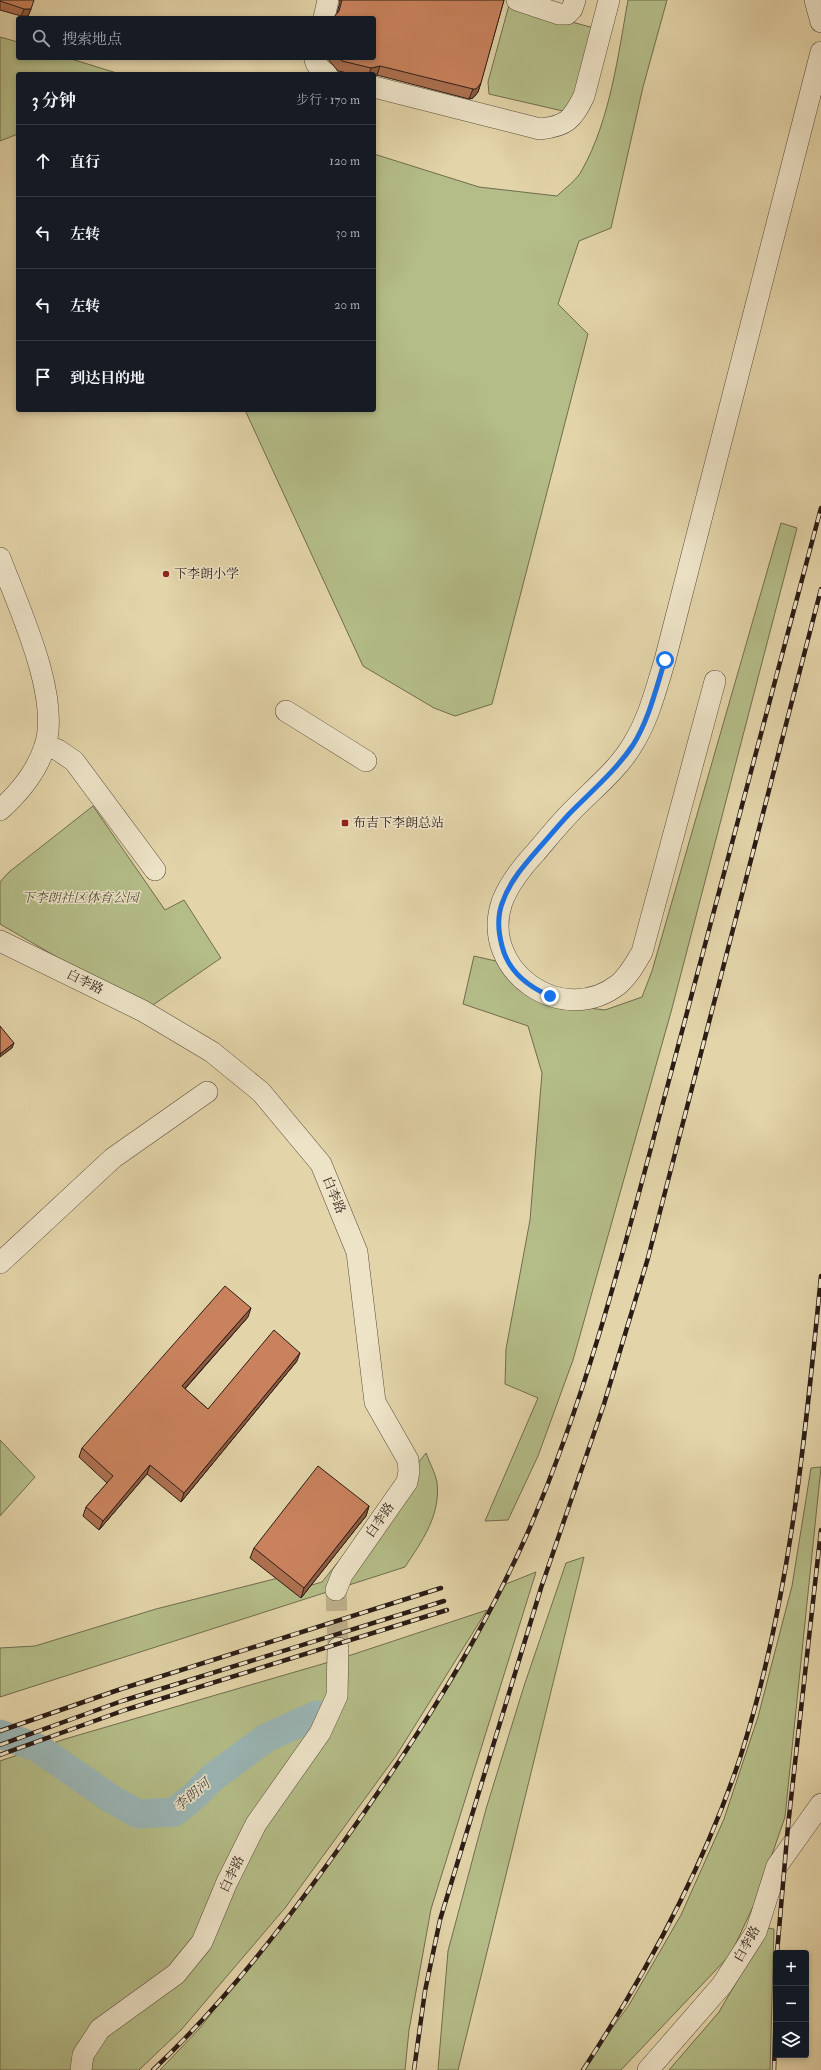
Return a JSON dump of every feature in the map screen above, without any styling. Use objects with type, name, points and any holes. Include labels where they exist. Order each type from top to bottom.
[{"type":"street","points":[[324,16],[328,0]]},
{"type":"street","points":[[518,0],[542,4],[559,14],[567,14],[572,9],[575,0]]},
{"type":"street","points":[[376,88],[540,129],[556,127],[568,122],[578,110],[584,96],[609,0]]},
{"type":"street","points":[[815,0],[821,22]]},
{"type":"street","points":[[715,680],[642,952],[632,971],[618,984],[601,994],[585,999],[567,1000],[550,996],[533,988],[520,978],[510,965],[503,951],[499,934],[499,917],[502,901],[510,885],[524,864],[608,774],[632,745],[649,713],[665,660],[821,52]]},
{"type":"street","points":[[315,60],[320,69],[324,72]]},
{"type":"street","points":[[0,558],[43,674],[49,710],[45,745],[32,773],[13,799],[0,810]]},
{"type":"street","points":[[286,710],[366,761]]},
{"type":"street","points":[[45,745],[58,750],[74,762],[155,870]]},
{"type":"street","name":"白李路","points":[[0,941],[143,1011],[212,1052],[261,1092],[321,1164],[357,1252],[375,1402],[408,1460],[409,1471],[406,1482],[342,1575],[336,1590]]},
{"type":"street","points":[[0,1263],[113,1158],[207,1092]]},
{"type":"street","name":"白李路","points":[[81,2070],[83,2055],[100,2029],[176,1974],[202,1942],[227,1882],[256,1824],[323,1726],[337,1696],[338,1648]]},
{"type":"street","name":"白李路","points":[[648,2070],[722,1985],[756,1932],[776,1866],[821,1804]]},
{"type":"green space","points":[[628,0],[667,0],[643,87],[611,228],[579,241],[558,304],[588,334],[492,704],[455,716],[434,708],[363,666],[246,412],[376,412],[376,155],[479,187],[557,196],[580,174],[592,151],[606,109]]},
{"type":"green space","points":[[509,5],[594,28],[575,99],[563,111],[489,94],[488,82]]},
{"type":"green space","points":[[0,37],[16,41],[16,60],[74,60],[114,72],[16,72],[16,135],[0,141]]},
{"type":"green space","points":[[781,523],[797,528],[671,1012],[573,1360],[538,1456],[508,1520],[485,1521],[538,1398],[505,1384],[506,1349],[530,1220],[542,1073],[528,1026],[463,1004],[474,956],[500,962],[549,1003],[605,1010],[642,997],[652,971]]},
{"type":"green space","name":"下李朗社区体育公园","points":[[93,806],[165,910],[184,900],[221,958],[153,1005],[74,967],[0,924],[0,882],[9,872]]},
{"type":"green space","points":[[0,1440],[35,1477],[0,1516]]},
{"type":"green space","points":[[426,1453],[437,1482],[436,1506],[424,1537],[405,1567],[0,1697],[0,1648],[35,1646],[156,1609],[286,1576],[301,1588],[322,1582]]},
{"type":"green space","points":[[821,1467],[785,1817],[757,1898],[731,1954],[621,2070],[582,2070],[629,2005],[681,1915],[724,1819],[758,1717],[792,1586],[811,1468]]},
{"type":"green space","points":[[584,1557],[458,2070],[438,2070],[448,1951],[486,1809],[524,1686],[566,1563]]},
{"type":"green space","points":[[536,1572],[431,1909],[409,2030],[405,2070],[160,2070],[199,2029],[295,1910],[406,1754],[461,1667],[506,1584]]},
{"type":"green space","points":[[487,1610],[396,1756],[285,1908],[181,2030],[139,2070],[0,2070],[0,1761],[65,1739],[336,1660]]},
{"type":"green space","points":[[768,1928],[774,1929],[770,2070],[669,2070],[719,2012]]},
{"type":"building","points":[[0,0],[34,0],[31,9],[24,9]]},
{"type":"building","points":[[342,0],[504,0],[481,83],[476,89],[380,66],[371,68],[342,61],[341,60],[376,60],[376,16],[335,16],[339,11]]},
{"type":"building","points":[[0,1026],[14,1043],[0,1054]]},
{"type":"building","points":[[225,1286],[251,1308],[182,1386],[208,1409],[274,1330],[300,1353],[184,1493],[150,1465],[103,1521],[86,1507],[113,1476],[82,1448]]},
{"type":"building","points":[[318,1466],[369,1506],[304,1588],[254,1548]]},
{"type":"waterway","name":"李朗河","points":[[0,1734],[38,1748],[110,1798],[138,1814],[174,1812],[192,1798],[212,1778],[266,1738],[317,1715]]},
{"type":"tunnel","points":[[336,1590],[338,1648]]},
{"type":"railway","points":[[153,2070],[206,2016],[256,1958],[302,1899],[347,1837],[397,1764],[468,1651],[528,1532],[572,1419],[591,1362],[625,1245],[821,508]]},
{"type":"railway","points":[[414,2070],[425,1991],[440,1920],[541,1588],[604,1404],[648,1258],[821,589]]},
{"type":"railway","points":[[583,2070],[629,1996],[672,1919],[709,1840],[740,1758],[772,1640],[783,1580],[802,1459],[821,1276]]},
{"type":"railway","points":[[777,1950],[788,1826],[821,1530]]},
{"type":"railway","points":[[0,1731],[121,1689],[441,1588]]},
{"type":"railway","points":[[0,1745],[122,1701],[444,1601]]},
{"type":"railway","points":[[0,1755],[125,1710],[447,1610]]},
{"type":"railway","points":[[774,2070],[775,2022]]},
{"type":"place","name":"下李朗小学","points":[[166,574]]},
{"type":"place","name":"布吉下李朗总站","points":[[345,823]]},
{"type":"route","points":[[550,996],[533,988],[520,978],[510,965],[503,951],[499,934],[499,917],[502,901],[510,885],[524,864],[608,774],[632,745],[649,713],[665,660]]}]
